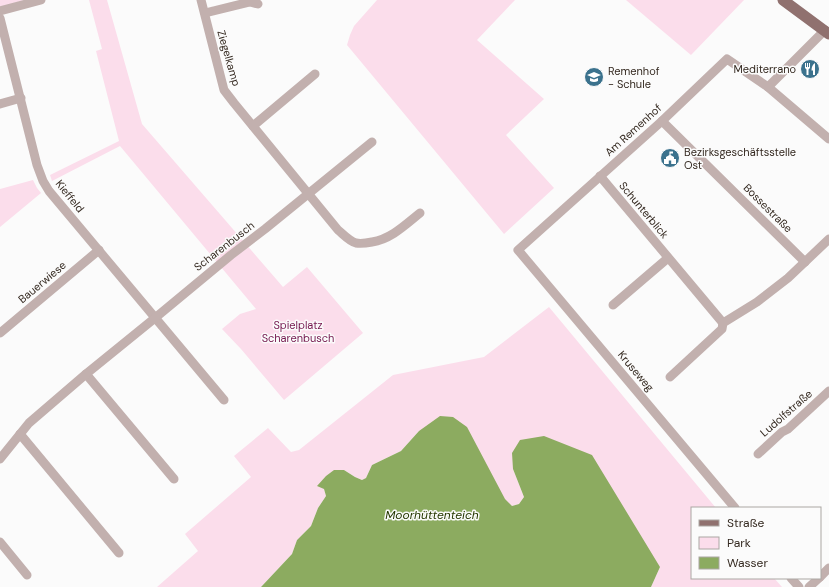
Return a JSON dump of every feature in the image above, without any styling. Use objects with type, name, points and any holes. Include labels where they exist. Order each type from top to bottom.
[{"type":"main road","points":[[783,0],[827,32]]},
{"type":"street","points":[[0,11],[42,0]]},
{"type":"street","name":"Ziegelkamp","points":[[201,0],[224,90],[338,230],[347,238],[356,243],[365,244],[385,239],[393,235],[420,213]]},
{"type":"street","points":[[205,13],[250,2],[258,4]]},
{"type":"street","name":"Kieffeld","points":[[0,18],[37,165],[43,181],[156,318]]},
{"type":"street","points":[[827,32],[768,86],[829,139]]},
{"type":"street","name":"Am Remenhof","points":[[518,250],[662,121],[727,59],[768,86]]},
{"type":"street","points":[[252,126],[315,74]]},
{"type":"street","points":[[0,104],[21,98]]},
{"type":"street","name":"Bossestraße","points":[[662,121],[805,262]]},
{"type":"street","points":[[308,194],[372,142]]},
{"type":"street","name":"Schunterblick","points":[[600,176],[723,323]]},
{"type":"street","name":"Scharenbusch","points":[[0,459],[29,423],[86,374],[308,194]]},
{"type":"street","points":[[670,377],[722,329],[723,323],[757,302],[788,278],[829,239]]},
{"type":"street","name":"Bauerwiese","points":[[0,333],[99,250]]},
{"type":"street","name":"Kruseweg","points":[[518,250],[734,507]]},
{"type":"street","points":[[613,305],[668,258]]},
{"type":"street","points":[[156,318],[224,400]]},
{"type":"street","points":[[86,374],[174,479]]},
{"type":"street","name":"Ludolfstraße","points":[[758,454],[782,432],[788,429],[829,391]]},
{"type":"street","points":[[20,434],[119,553]]},
{"type":"street","points":[[0,542],[28,575]]},
{"type":"street","points":[[821,575],[829,568]]},
{"type":"street","points":[[792,579],[799,587]]},
{"type":"street","points":[[809,587],[817,579]]},
{"type":"green space","points":[[0,0],[25,0],[0,7]]},
{"type":"green space","name":"Spielplatz Scharenbusch","points":[[89,0],[107,0],[142,124],[283,287],[307,267],[363,333],[284,400],[222,329],[240,314],[256,309],[120,146],[52,181],[50,175],[119,141],[96,51],[102,49]]},
{"type":"green space","points":[[377,0],[515,0],[477,40],[544,99],[506,135],[554,188],[504,234],[347,45],[354,26]]},
{"type":"green space","points":[[626,0],[744,0],[691,55]]},
{"type":"green space","points":[[33,180],[41,193],[0,227],[0,189]]},
{"type":"green space","points":[[549,307],[715,507],[691,507],[691,579],[775,579],[782,587],[651,587],[660,567],[513,469],[524,497],[519,504],[512,506],[419,431],[401,451],[372,465],[366,478],[362,480],[344,470],[324,489],[326,496],[318,508],[311,526],[297,540],[292,554],[261,587],[157,587],[198,551],[185,534],[251,477],[234,456],[268,428],[291,452],[299,450],[393,375],[484,357]]},
{"type":"water","name":"Moorhüttenteich","points":[[440,416],[453,417],[467,427],[505,499],[512,506],[519,504],[524,497],[513,469],[512,453],[520,440],[544,436],[592,455],[660,567],[651,587],[261,587],[292,554],[297,540],[311,526],[318,508],[326,496],[324,489],[317,486],[326,476],[334,470],[344,470],[362,480],[366,478],[372,465],[401,451],[419,431]]},
{"type":"place","name":"Mediterrano","points":[[810,69]]},
{"type":"place","name":"Remenhof - Schule","points":[[594,77]]},
{"type":"place","name":"Bezirksgeschäftsstelle Ost","points":[[670,158]]}]
